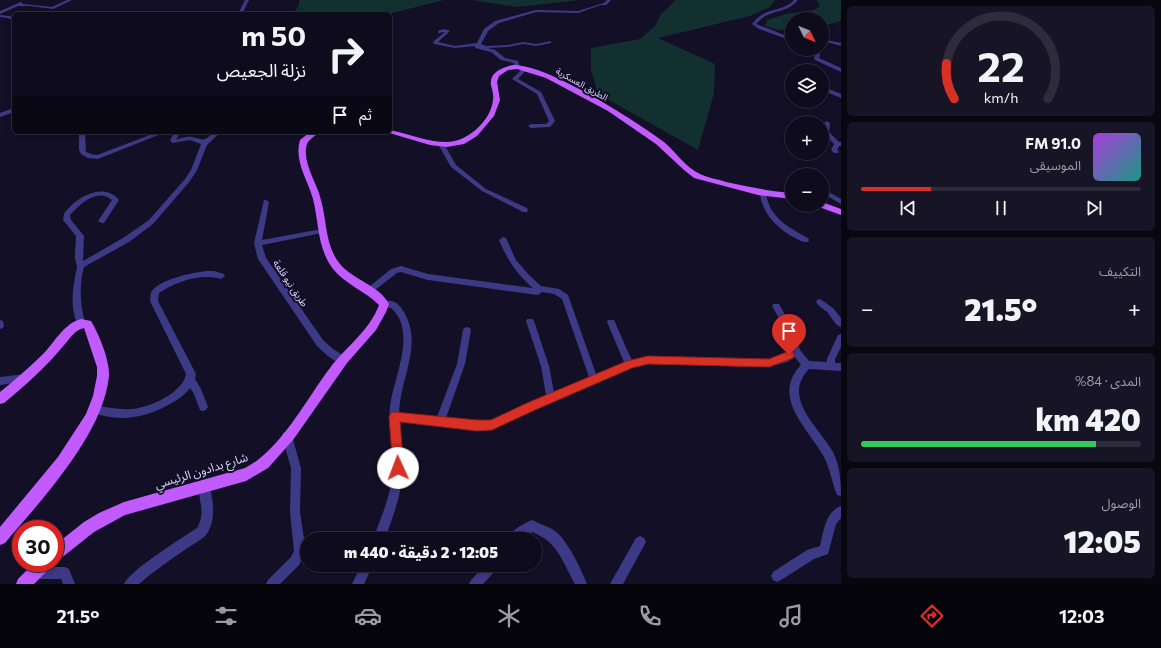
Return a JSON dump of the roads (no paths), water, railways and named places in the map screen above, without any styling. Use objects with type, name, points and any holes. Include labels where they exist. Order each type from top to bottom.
[{"type":"main road","points":[[392,133],[440,144],[458,144],[468,140],[473,136],[494,108],[497,100],[494,82],[497,75],[508,68],[521,68]]},
{"type":"main road","name":"الطريق العسكرية","points":[[521,68],[555,80],[632,124],[660,142],[686,168],[699,177],[763,194],[785,196]]},
{"type":"main road","points":[[312,134],[304,140],[302,152],[306,169],[316,197],[322,231],[328,252],[343,273],[380,299],[384,304]]},
{"type":"main road","points":[[829,208],[841,212]]},
{"type":"main road","name":"شارع بدادون الرئيسي","points":[[64,547],[89,527],[124,509],[204,487],[246,474],[256,469],[270,458],[343,360],[375,322],[384,304]]},
{"type":"main road","points":[[0,399],[26,378],[50,354],[71,329],[81,323],[87,324],[103,368],[102,382],[94,409],[62,463],[0,538]]},
{"type":"main road","points":[[23,584],[36,572]]},
{"type":"street","points":[[0,13],[29,0]]},
{"type":"street","points":[[17,5],[53,8],[70,0]]},
{"type":"street","points":[[241,12],[247,0]]},
{"type":"street","points":[[477,44],[488,28],[497,22],[536,11],[578,12],[605,4],[609,0]]},
{"type":"street","points":[[785,36],[759,28],[754,24],[764,14],[790,7],[796,0]]},
{"type":"street","points":[[601,4],[611,7]]},
{"type":"street","points":[[0,16],[12,19]]},
{"type":"street","points":[[440,32],[444,30],[448,32],[436,43],[454,47],[477,44],[486,47],[508,46],[523,43],[536,45],[549,42]]},
{"type":"street","points":[[829,41],[841,45]]},
{"type":"street","points":[[477,44],[477,47],[479,48],[494,51],[503,59],[516,62],[521,68],[515,79],[539,93],[552,122],[548,126],[531,126]]},
{"type":"street","points":[[817,56],[817,59],[841,70]]},
{"type":"street","points":[[829,91],[841,96]]},
{"type":"street","points":[[0,115],[12,111]]},
{"type":"street","points":[[82,134],[81,148],[83,154],[87,157],[98,157],[158,134]]},
{"type":"street","points":[[177,134],[173,140],[174,142],[190,138],[200,142],[207,141]]},
{"type":"street","points":[[81,265],[126,240],[151,222],[188,180],[194,170],[203,146],[216,134]]},
{"type":"street","points":[[829,135],[839,144],[834,150],[836,152]]},
{"type":"street","points":[[440,144],[453,166],[484,190],[525,210]]},
{"type":"street","points":[[81,323],[77,304],[81,265],[78,257],[80,236],[67,220],[67,214],[94,194],[102,193],[110,195],[116,200],[102,221]]},
{"type":"street","points":[[763,194],[766,208],[773,218],[789,231],[805,240]]},
{"type":"street","points":[[829,194],[841,202]]},
{"type":"street","points":[[266,202],[258,243],[322,231]]},
{"type":"street","points":[[503,240],[516,267],[539,289],[556,291],[565,297],[594,380]]},
{"type":"street","name":"طريق نيو قلعة","points":[[258,243],[262,258],[315,337],[324,348],[343,360]]},
{"type":"street","points":[[368,291],[394,271],[401,269],[428,277],[498,285],[535,292],[538,292],[539,289]]},
{"type":"street","points":[[203,407],[198,392],[191,381],[191,374],[154,301],[155,292],[186,278],[212,273],[221,276]]},
{"type":"street","points":[[382,532],[392,504],[397,483],[398,457],[394,417],[396,398],[406,354],[408,335],[406,324],[401,312],[392,304],[387,302],[384,304]]},
{"type":"street","points":[[820,302],[830,310],[841,324]]},
{"type":"street","points":[[776,306],[785,322],[796,352],[808,365],[836,367]]},
{"type":"street","points":[[530,321],[545,366],[551,398]]},
{"type":"street","points":[[611,322],[624,354],[630,364]]},
{"type":"street","points":[[440,421],[461,364],[467,330]]},
{"type":"street","points":[[836,367],[831,359],[841,338]]},
{"type":"street","points":[[394,417],[477,426],[492,425],[630,364],[656,360],[769,363],[784,359],[796,352]]},
{"type":"street","points":[[808,365],[802,370],[797,382],[795,400],[799,411],[837,467],[841,491]]},
{"type":"street","points":[[0,381],[26,378]]},
{"type":"street","points":[[94,409],[121,414],[137,413],[161,405],[181,392],[191,381]]},
{"type":"street","points":[[272,584],[294,561],[300,552],[295,500],[296,468],[287,436]]},
{"type":"street","points":[[130,584],[157,562],[201,532],[206,524],[208,516],[204,487]]},
{"type":"street","points":[[777,576],[811,554],[824,550],[828,541],[834,515],[841,511]]},
{"type":"street","points":[[522,532],[532,526],[552,536],[562,544],[581,584]]},
{"type":"street","points":[[616,584],[640,542]]},
{"type":"street","points":[[60,572],[65,573],[69,584]]},
{"type":"street","points":[[358,584],[364,572]]},
{"type":"street","points":[[475,584],[486,572]]}]
